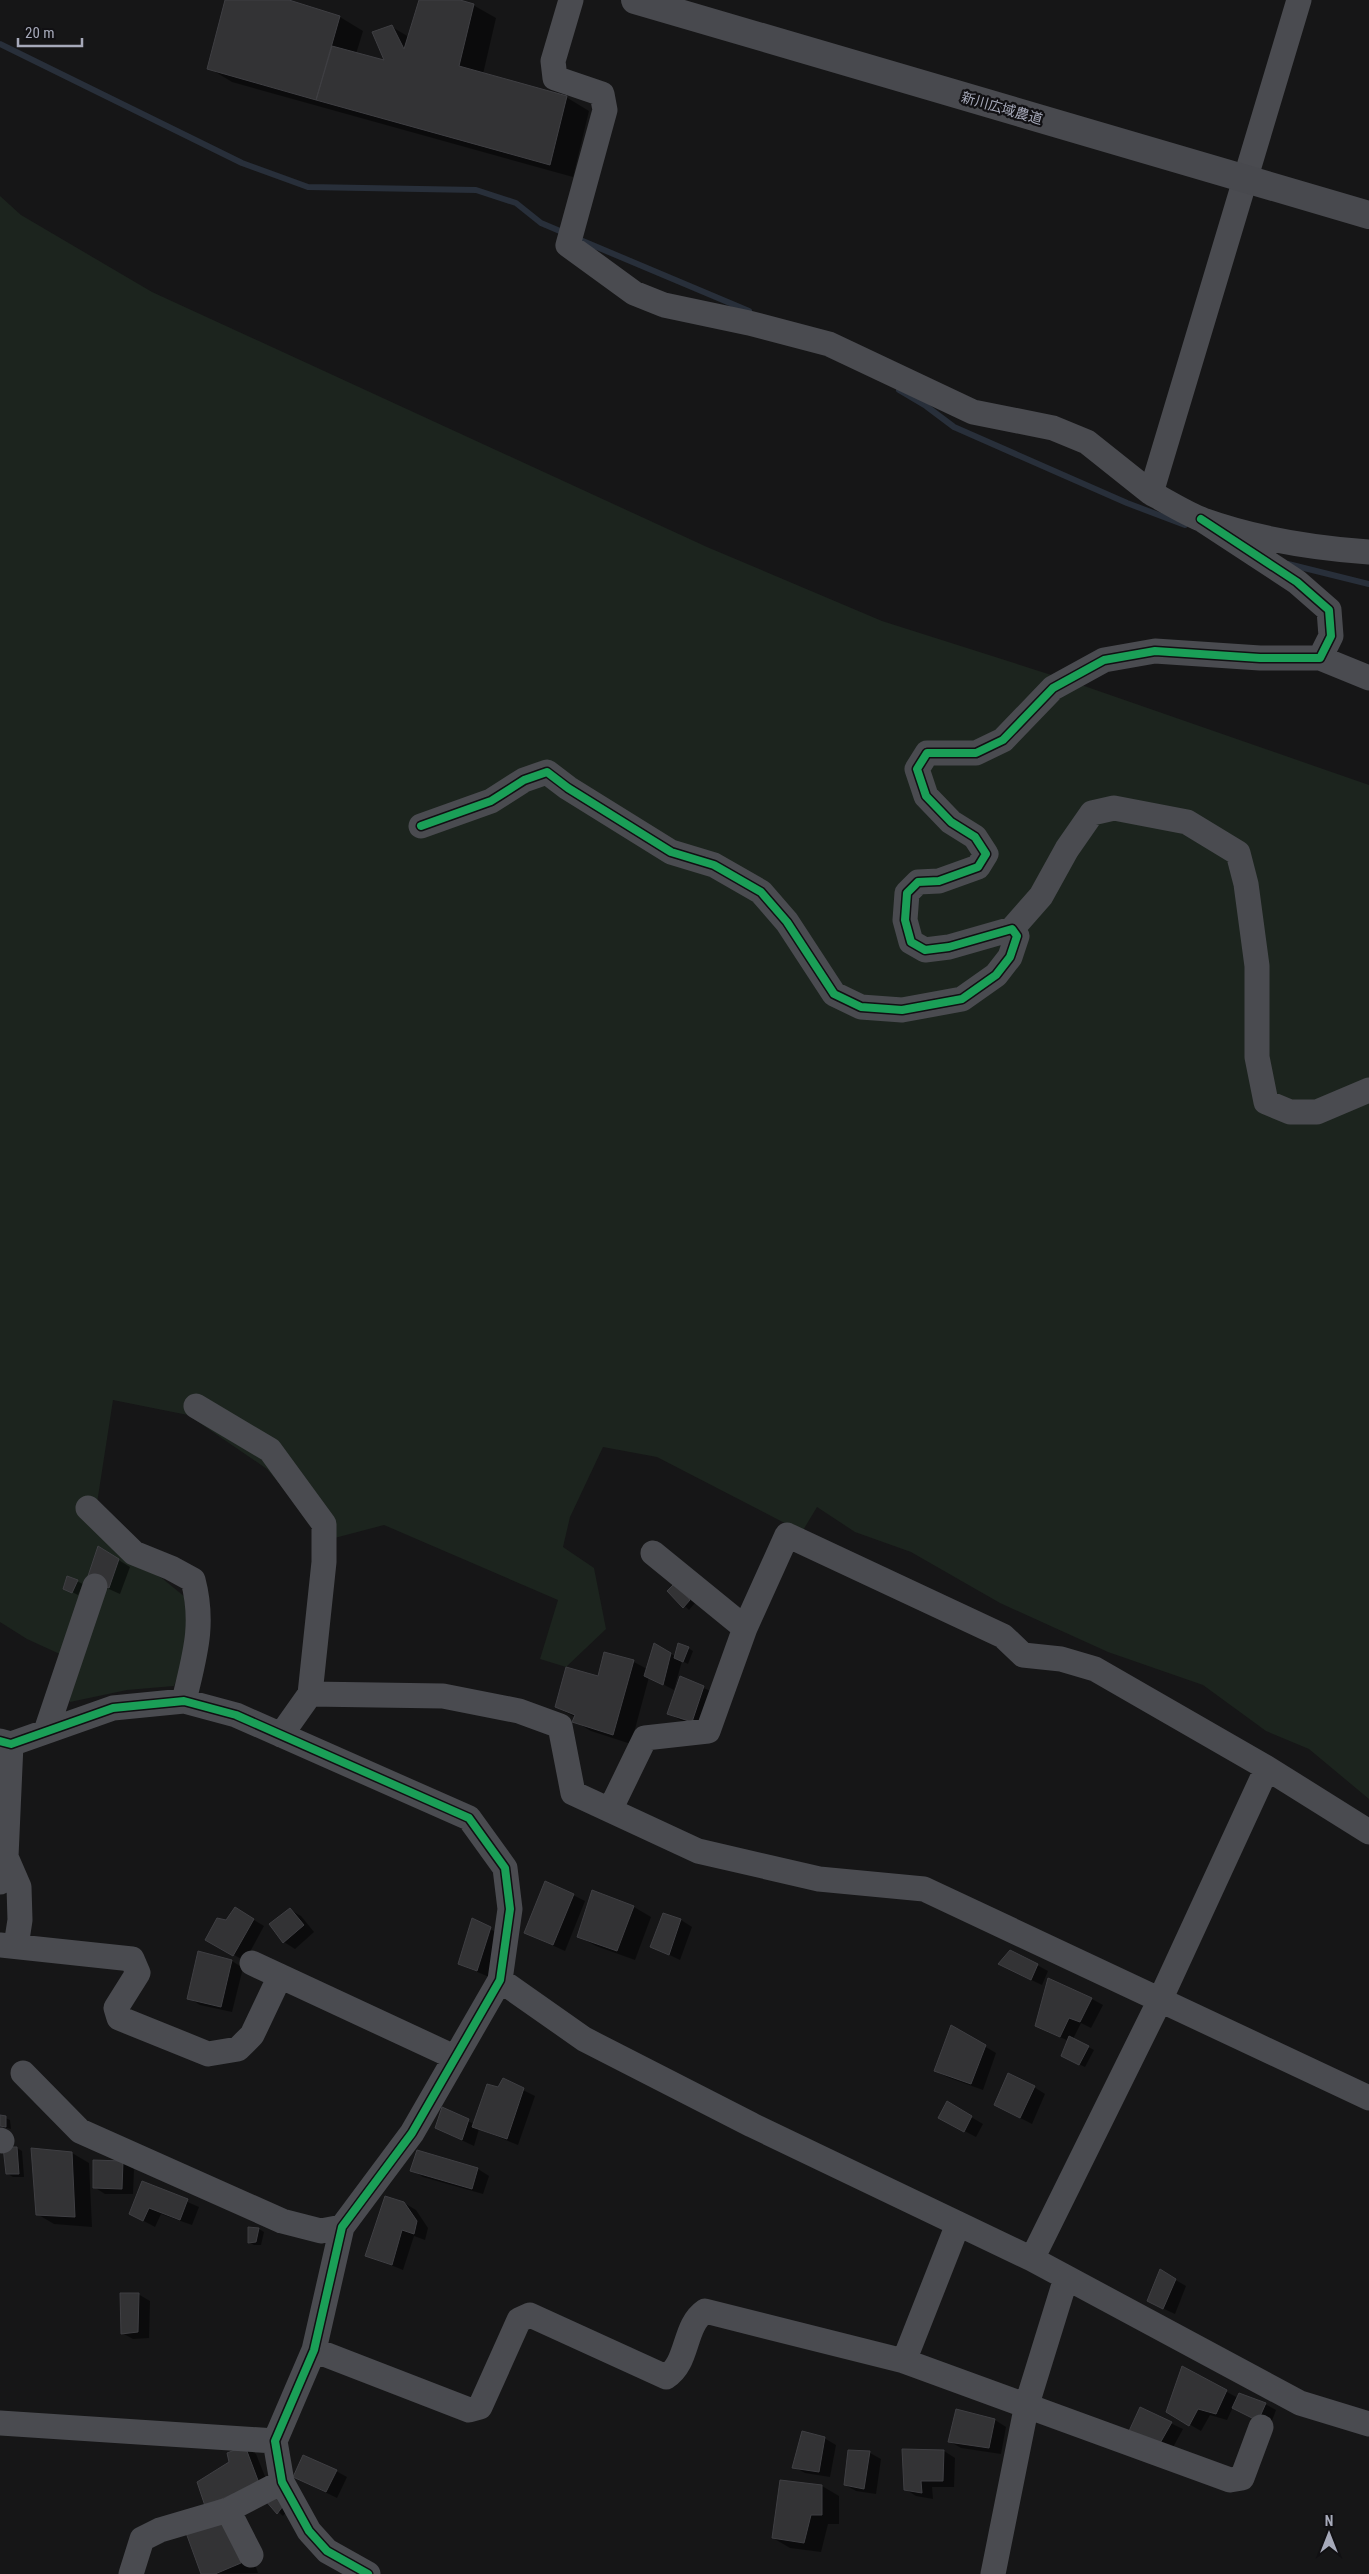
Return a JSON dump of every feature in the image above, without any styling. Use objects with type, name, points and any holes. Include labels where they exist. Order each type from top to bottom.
[{"type":"street","points":[[571,0],[553,61],[555,78],[602,94],[605,110],[568,245],[634,294],[664,305],[829,344],[974,412],[1053,428],[1087,442],[1151,493],[1201,519],[1297,582],[1329,610],[1331,636],[1320,658]]},
{"type":"street","name":"新川広域農道","points":[[635,0],[1369,215]]},
{"type":"street","points":[[1151,493],[1298,0]]},
{"type":"street","points":[[1201,519],[1262,536],[1323,549],[1369,552]]},
{"type":"street","points":[[1369,678],[1320,658],[1260,658],[1155,652],[1104,660],[1053,688],[1004,740],[976,752],[927,752],[917,769],[926,796],[951,822],[975,838],[986,854],[978,867],[939,881],[918,882],[907,893],[905,920],[911,942],[925,950],[948,947],[1012,929],[1041,896],[1067,849],[1092,813],[1114,808],[1188,822],[1238,853],[1246,884],[1256,966],[1256,1057],[1266,1102],[1290,1112],[1317,1112],[1369,1090]]},
{"type":"street","points":[[421,826],[491,801],[524,780],[547,772],[568,788],[671,852],[714,865],[761,892],[787,922],[834,994],[860,1007],[902,1010],[962,999],[996,975],[1010,956],[1017,936],[1012,929]]},
{"type":"street","points":[[196,1406],[270,1450],[324,1524],[324,1562],[310,1694],[281,1736]]},
{"type":"street","points":[[88,1508],[134,1553],[171,1568],[193,1580],[200,1605],[198,1637],[184,1701]]},
{"type":"street","points":[[610,1810],[645,1738],[708,1730],[745,1628],[787,1535],[1003,1636],[1023,1655],[1061,1659],[1095,1668],[1267,1768],[1369,1832]]},
{"type":"street","points":[[653,1553],[745,1628]]},
{"type":"street","points":[[46,1731],[95,1586]]},
{"type":"street","points":[[310,1694],[443,1696],[528,1714],[560,1726],[573,1793],[698,1851],[820,1878],[924,1889],[1369,2098]]},
{"type":"street","points":[[0,1882],[6,1857],[6,1742],[46,1731],[113,1708],[184,1701],[236,1715],[469,1818],[505,1868],[510,1909],[500,1980],[412,2132],[342,2227],[314,2350],[275,2442],[282,2482],[309,2531],[328,2551],[368,2574]]},
{"type":"street","points":[[1032,2259],[1160,2000],[1267,1768]]},
{"type":"street","points":[[6,1857],[19,1887],[20,1920],[8,1945],[132,1959],[138,1973],[116,2008],[119,2018],[208,2054],[238,2049],[252,2035],[280,1976]]},
{"type":"street","points":[[252,1963],[454,2057]]},
{"type":"street","points":[[500,1980],[584,2039],[752,2126],[1032,2259],[1300,2403],[1369,2424]]},
{"type":"street","points":[[23,2073],[80,2132],[282,2221],[321,2231],[342,2227]]},
{"type":"street","points":[[904,2361],[958,2224]]},
{"type":"street","points":[[993,2574],[1027,2404],[1066,2278]]},
{"type":"street","points":[[314,2350],[469,2410],[480,2407],[519,2320],[530,2315],[666,2377],[675,2372],[696,2317],[704,2311],[904,2361],[1027,2404],[1230,2480],[1242,2478],[1261,2427]]},
{"type":"street","points":[[0,2423],[275,2442]]},
{"type":"street","points":[[132,2574],[142,2539],[160,2530],[228,2510],[282,2482]]},
{"type":"street","points":[[228,2510],[251,2555]]},
{"type":"shaded area","points":[[0,196],[21,215],[152,292],[707,547],[882,621],[1067,680],[1369,785],[1369,1799],[1309,1749],[1266,1731],[1203,1685],[1108,1652],[1000,1603],[911,1552],[855,1532],[817,1507],[802,1532],[657,1457],[603,1447],[570,1517],[563,1547],[594,1568],[606,1629],[566,1667],[540,1659],[558,1600],[384,1525],[327,1540],[267,1469],[188,1415],[113,1400],[97,1503],[117,1552],[163,1579],[185,1597],[191,1640],[174,1686],[127,1690],[70,1702],[62,1655],[27,1639],[0,1622]]},
{"type":"building","points":[[225,0],[289,0],[340,16],[316,100],[207,69]]},
{"type":"building","points":[[419,0],[460,0],[474,4],[459,66],[567,96],[550,165],[316,100],[332,46],[384,60],[372,32],[392,25],[404,49]]},
{"type":"building","points":[[98,1546],[119,1559],[109,1588],[87,1579]]},
{"type":"building","points":[[67,1576],[78,1580],[72,1593],[63,1589]]},
{"type":"building","points":[[675,1583],[690,1600],[683,1608],[667,1591]]},
{"type":"building","points":[[654,1643],[671,1653],[663,1685],[644,1676]]},
{"type":"building","points":[[678,1643],[689,1647],[683,1662],[674,1658]]},
{"type":"building","points":[[604,1652],[634,1660],[613,1735],[572,1722],[575,1715],[555,1707],[566,1667],[598,1676]]},
{"type":"building","points":[[680,1676],[704,1686],[692,1722],[667,1714]]},
{"type":"building","points":[[545,1881],[574,1894],[553,1945],[524,1933]]},
{"type":"building","points":[[592,1890],[634,1906],[617,1951],[577,1937]]},
{"type":"building","points":[[235,1907],[254,1919],[233,1956],[205,1940],[217,1918],[226,1920]]},
{"type":"building","points":[[290,1908],[304,1925],[283,1943],[269,1924]]},
{"type":"building","points":[[663,1913],[681,1919],[669,1955],[650,1947]]},
{"type":"building","points":[[472,1918],[491,1927],[477,1971],[458,1964]]},
{"type":"building","points":[[1010,1950],[1038,1964],[1031,1980],[998,1964]]},
{"type":"building","points":[[198,1951],[232,1960],[221,2007],[187,1999]]},
{"type":"building","points":[[1048,1978],[1092,1998],[1080,2022],[1069,2018],[1060,2037],[1035,2026]]},
{"type":"building","points":[[951,2025],[986,2045],[971,2084],[934,2071]]},
{"type":"building","points":[[1069,2036],[1089,2046],[1079,2065],[1061,2056]]},
{"type":"building","points":[[1008,2073],[1035,2086],[1020,2118],[994,2105]]},
{"type":"building","points":[[503,2078],[524,2088],[507,2139],[472,2127],[487,2084],[498,2087]]},
{"type":"building","points":[[947,2101],[972,2116],[964,2132],[938,2118]]},
{"type":"building","points":[[442,2107],[469,2119],[462,2140],[435,2128]]},
{"type":"building","points":[[0,2115],[6,2116],[6,2127],[0,2126]]},
{"type":"building","points":[[3,2147],[17,2147],[19,2174],[6,2174]]},
{"type":"building","points":[[31,2148],[72,2152],[75,2217],[36,2215]]},
{"type":"building","points":[[417,2150],[478,2168],[472,2189],[410,2171]]},
{"type":"building","points":[[93,2160],[123,2161],[122,2189],[93,2188]]},
{"type":"building","points":[[142,2181],[188,2199],[180,2220],[149,2208],[143,2221],[129,2214]]},
{"type":"building","points":[[385,2196],[404,2202],[417,2221],[414,2234],[402,2230],[392,2265],[365,2256]]},
{"type":"building","points":[[248,2227],[259,2228],[256,2242],[248,2243]]},
{"type":"building","points":[[1160,2269],[1176,2279],[1163,2309],[1147,2301]]},
{"type":"building","points":[[120,2293],[139,2293],[138,2332],[121,2334]]},
{"type":"building","points":[[1182,2366],[1227,2390],[1216,2414],[1198,2409],[1189,2426],[1166,2412]]},
{"type":"building","points":[[1239,2393],[1266,2403],[1258,2421],[1232,2408]]},
{"type":"building","points":[[1140,2407],[1172,2422],[1159,2445],[1129,2431]]},
{"type":"building","points":[[956,2409],[995,2419],[989,2448],[948,2442]]},
{"type":"building","points":[[802,2431],[825,2437],[819,2472],[792,2468]]},
{"type":"building","points":[[245,2446],[259,2483],[205,2506],[197,2482],[229,2462],[227,2453]]},
{"type":"building","points":[[902,2449],[944,2450],[943,2481],[921,2481],[922,2493],[904,2490]]},
{"type":"building","points":[[848,2450],[870,2451],[864,2489],[844,2485]]},
{"type":"building","points":[[303,2455],[337,2470],[326,2492],[293,2477]]},
{"type":"building","points":[[780,2480],[822,2485],[822,2515],[811,2515],[804,2543],[772,2538]]},
{"type":"building","points":[[274,2495],[283,2506],[277,2514],[265,2500]]},
{"type":"building","points":[[226,2519],[241,2563],[215,2574],[201,2574],[185,2530]]},
{"type":"waterway","points":[[0,44],[242,163],[308,187],[476,190],[516,203],[541,223],[567,234]]},
{"type":"waterway","points":[[578,239],[749,311]]},
{"type":"waterway","points":[[899,390],[926,406],[954,427],[1127,503],[1185,525]]},
{"type":"waterway","points":[[1288,564],[1369,584]]},
{"type":"cycle path","points":[[421,826],[491,801],[524,780],[547,772],[568,788],[671,852],[714,865],[761,892],[787,922],[834,994],[861,1007],[902,1010],[962,999],[996,975],[1010,957],[1017,936],[1012,929],[949,947],[925,950],[911,942],[905,920],[907,893],[918,882],[939,881],[978,867],[986,854],[975,837],[951,822],[926,796],[917,769],[927,753],[976,753],[1003,740],[1053,688],[1104,660],[1155,651],[1260,658],[1320,658],[1331,636],[1329,610],[1297,582],[1201,519]]},
{"type":"cycle path","points":[[0,1741],[11,1744],[113,1708],[184,1701],[236,1715],[469,1818],[505,1868],[510,1909],[500,1980],[412,2133],[342,2227],[314,2350],[275,2441],[282,2482],[309,2531],[327,2551],[368,2574]]}]
